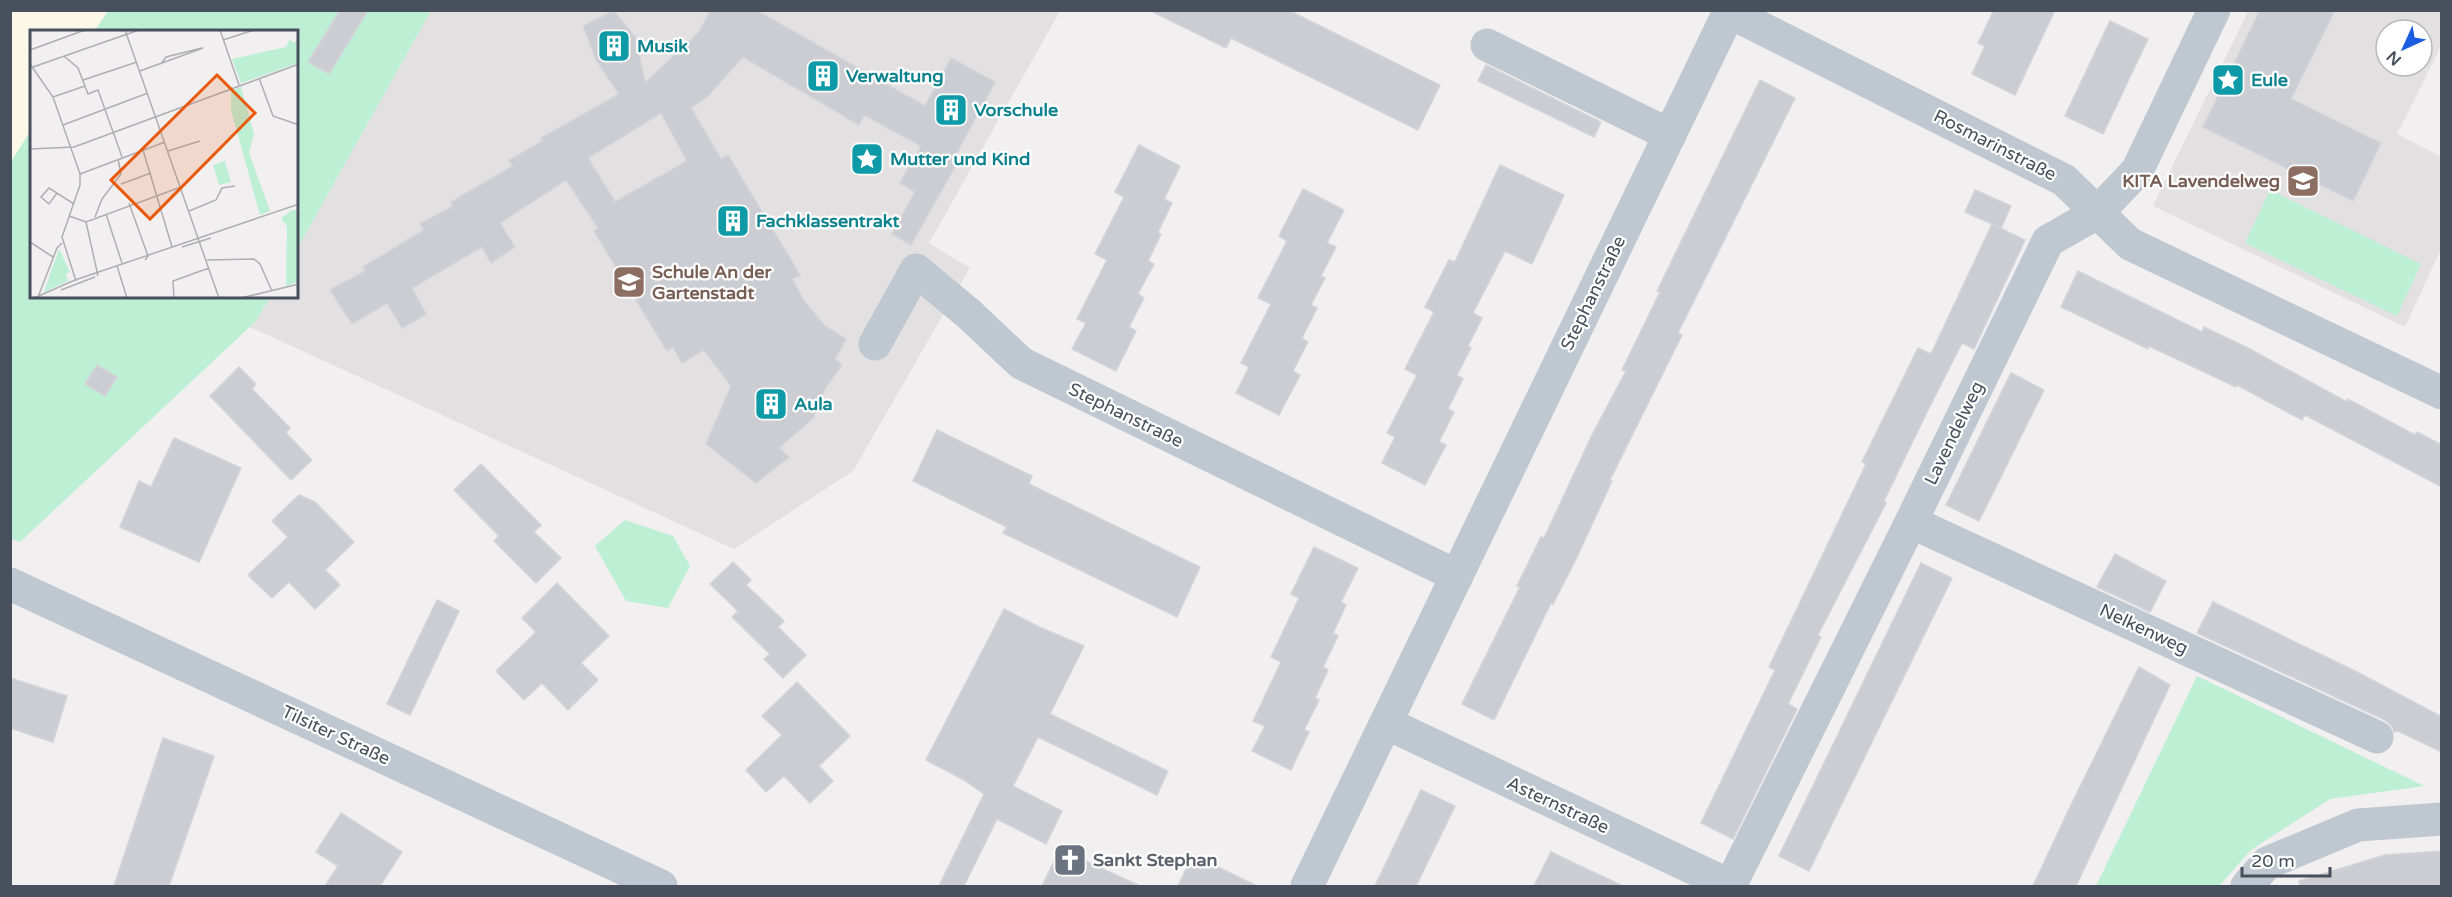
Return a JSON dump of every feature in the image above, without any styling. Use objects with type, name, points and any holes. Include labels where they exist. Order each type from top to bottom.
[{"type":"street","name":"Lavendelweg","points":[[1730,886],[2048,241],[2097,213],[2137,171],[2214,10]]},
{"type":"street","name":"Rosmarinstraße","points":[[1729,11],[2064,180],[2130,244],[2442,393]]},
{"type":"street","name":"Stephanstraße","points":[[1307,886],[1729,11]]},
{"type":"street","points":[[1487,45],[1670,135]]},
{"type":"street","name":"Stephanstraße","points":[[875,344],[916,270],[969,314],[1021,363],[1457,576]]},
{"type":"street","name":"Nelkenweg","points":[[1911,522],[2377,737]]},
{"type":"street","name":"Tilsiter Straße","points":[[10,584],[661,886]]},
{"type":"street","name":"Asternstraße","points":[[1386,723],[1730,886]]},
{"type":"street","points":[[2247,886],[2267,863],[2358,825],[2442,819]]},
{"type":"shaded area","points":[[11,11],[108,11],[95,30],[30,30],[30,132],[11,163]]},
{"type":"shaded area","name":"Schule An der Gartenstadt","points":[[431,11],[1060,11],[929,243],[970,268],[853,471],[734,549],[250,327],[269,298],[298,298],[298,247]]},
{"type":"shaded area","name":"KITA Lavendelweg","points":[[2248,11],[2441,11],[2441,46],[2434,60],[2434,18],[2374,18],[2374,78],[2425,78],[2397,134],[2442,157],[2441,249],[2405,327],[2153,206]]},
{"type":"green space","points":[[108,11],[431,11],[298,247],[298,30],[95,30]]},
{"type":"green space","points":[[30,132],[30,298],[269,298],[256,321],[20,542],[10,538],[10,163]]},
{"type":"green space","points":[[2270,190],[2421,264],[2397,316],[2245,243]]},
{"type":"green space","points":[[625,520],[673,536],[690,566],[668,608],[626,601],[595,546]]},
{"type":"green space","points":[[2197,676],[2424,786],[2330,799],[2251,850],[2219,886],[2096,886]]},
{"type":"building","points":[[340,10],[368,10],[329,74],[308,62]]},
{"type":"building","points":[[711,10],[756,10],[925,106],[951,58],[995,82],[953,160],[957,163],[911,245],[892,234],[915,192],[900,183],[921,146],[864,115],[859,125],[743,57],[706,98],[691,108],[721,159],[728,155],[800,275],[792,279],[804,301],[825,326],[846,339],[835,359],[842,365],[825,389],[813,418],[779,448],[789,457],[756,483],[706,444],[731,386],[704,350],[682,363],[673,347],[667,351],[594,231],[598,228],[566,180],[500,223],[515,247],[491,263],[482,247],[412,288],[426,314],[402,328],[387,303],[352,324],[330,290],[365,271],[363,267],[424,230],[420,224],[453,206],[451,202],[513,166],[509,160],[543,141],[541,138],[619,94],[596,60],[583,26],[614,11],[636,38],[645,83],[699,32]],"holes":[[[661,113],[687,161],[615,202],[588,158]]]},
{"type":"building","points":[[1149,10],[1288,10],[1440,85],[1418,130],[1231,38],[1226,48]]},
{"type":"building","points":[[1994,10],[2055,10],[2015,95],[1972,74],[1985,46],[1978,43]]},
{"type":"building","points":[[2260,10],[2335,10],[2291,99],[2381,143],[2353,201],[2203,127]]},
{"type":"building","points":[[2110,21],[2148,39],[2103,134],[2065,116]]},
{"type":"building","points":[[1486,65],[1601,122],[1594,137],[1478,81]]},
{"type":"building","points":[[1760,80],[1795,98],[1678,333],[1682,335],[1610,480],[1612,481],[1578,555],[1553,604],[1551,603],[1494,720],[1462,704],[1520,587],[1517,586],[1541,537],[1544,538],[1592,435],[1626,371],[1622,370],[1660,292],[1657,291]]},
{"type":"building","points":[[1139,145],[1180,166],[1164,199],[1172,203],[1158,232],[1161,234],[1148,261],[1154,264],[1138,294],[1144,298],[1129,327],[1136,331],[1116,371],[1072,349],[1086,323],[1077,319],[1107,260],[1095,254],[1124,197],[1115,192]]},
{"type":"building","points":[[1500,165],[1564,195],[1532,264],[1505,251],[1473,313],[1482,318],[1468,346],[1471,348],[1457,375],[1463,379],[1448,409],[1454,412],[1439,442],[1446,445],[1425,485],[1382,463],[1395,437],[1387,433],[1417,375],[1405,369],[1434,312],[1425,307],[1449,260],[1455,262]]},
{"type":"building","points":[[1303,189],[1344,210],[1327,243],[1336,247],[1321,276],[1325,278],[1311,305],[1317,308],[1302,338],[1308,342],[1293,371],[1300,375],[1279,415],[1236,393],[1249,367],[1241,363],[1271,304],[1258,298],[1287,241],[1279,236]]},
{"type":"building","points":[[1975,190],[2011,206],[2001,228],[1965,212]]},
{"type":"building","points":[[1992,224],[2025,240],[1974,349],[1962,343],[1884,501],[1886,503],[1818,635],[1821,637],[1788,704],[1797,709],[1733,839],[1701,823],[1775,670],[1769,667],[1866,464],[1862,462],[1918,348],[1931,354]]},
{"type":"building","points":[[2078,271],[2202,332],[2204,327],[2248,348],[2347,402],[2348,399],[2415,435],[2417,432],[2442,445],[2442,487],[2305,415],[2302,420],[2237,385],[2236,387],[2149,346],[2148,349],[2061,307]]},
{"type":"building","points":[[97,365],[117,377],[105,396],[85,384]]},
{"type":"building","points":[[239,367],[256,384],[252,389],[290,428],[286,433],[312,460],[291,480],[210,396]]},
{"type":"building","points":[[2011,373],[2044,390],[1979,521],[1946,505]]},
{"type":"building","points":[[937,430],[1032,476],[1029,484],[1200,567],[1177,617],[1003,533],[1007,527],[913,481]]},
{"type":"building","points":[[174,438],[241,468],[199,562],[120,527],[139,481],[151,487]]},
{"type":"building","points":[[481,464],[541,525],[534,532],[561,558],[536,583],[494,541],[499,536],[454,490]]},
{"type":"building","points":[[299,495],[315,502],[354,542],[325,570],[340,585],[315,609],[289,582],[272,598],[248,575],[288,537],[272,521]]},
{"type":"building","points":[[1314,547],[1358,568],[1341,602],[1346,605],[1333,633],[1338,636],[1323,667],[1328,670],[1315,698],[1319,700],[1304,730],[1309,732],[1291,770],[1252,751],[1265,726],[1253,721],[1281,662],[1271,657],[1299,598],[1291,594]]},
{"type":"building","points":[[2115,554],[2166,581],[2150,612],[2097,587]]},
{"type":"building","points":[[733,562],[751,580],[746,585],[784,621],[778,627],[806,655],[783,678],[764,659],[770,654],[732,617],[738,611],[710,584]]},
{"type":"building","points":[[1921,563],[1952,578],[1809,871],[1779,856]]},
{"type":"building","points":[[557,583],[609,636],[581,663],[598,680],[568,710],[542,683],[524,700],[496,671],[536,632],[522,618]]},
{"type":"building","points":[[437,600],[459,611],[410,715],[387,704]]},
{"type":"building","points":[[2213,602],[2357,672],[2442,717],[2442,752],[2398,731],[2394,732],[2392,726],[2385,720],[2197,633]]},
{"type":"building","points":[[1004,609],[1084,646],[1050,714],[1168,771],[1157,795],[1038,737],[1013,786],[1062,811],[1046,844],[997,819],[964,886],[939,886],[984,794],[964,780],[926,760]]},
{"type":"building","points":[[2139,667],[2170,685],[2076,886],[2033,886],[2070,807]]},
{"type":"building","points":[[10,678],[67,696],[53,742],[10,728]]},
{"type":"building","points":[[797,682],[850,736],[819,766],[833,781],[810,803],[784,776],[766,792],[746,770],[782,735],[762,716]]},
{"type":"building","points":[[163,738],[214,756],[169,886],[114,886]]},
{"type":"building","points":[[1421,790],[1455,806],[1416,886],[1375,886]]},
{"type":"building","points":[[341,813],[402,852],[380,886],[325,886],[338,866],[316,852]]},
{"type":"building","name":"Sankt Stephan","points":[[1060,849],[1140,886],[1042,886]]},
{"type":"building","points":[[2442,851],[2442,886],[2300,886],[2299,881],[2385,855]]},
{"type":"building","points":[[1551,852],[1574,863],[1623,886],[1534,886]]},
{"type":"building","points":[[1193,855],[1257,886],[1178,886]]},
{"type":"place","name":"Musik","points":[[614,46]]},
{"type":"place","name":"Verwaltung","points":[[823,76]]},
{"type":"place","name":"Eule","points":[[2228,80]]},
{"type":"place","name":"Vorschule","points":[[951,110]]},
{"type":"place","name":"Mutter und Kind","points":[[867,159]]},
{"type":"place","name":"KITA Lavendelweg","points":[[2303,181]]},
{"type":"place","name":"Fachklassentrakt","points":[[733,221]]},
{"type":"place","name":"Schule An der Gartenstadt","points":[[629,282]]},
{"type":"place","name":"Aula","points":[[771,404]]},
{"type":"place","name":"Sankt Stephan","points":[[1070,860]]}]
